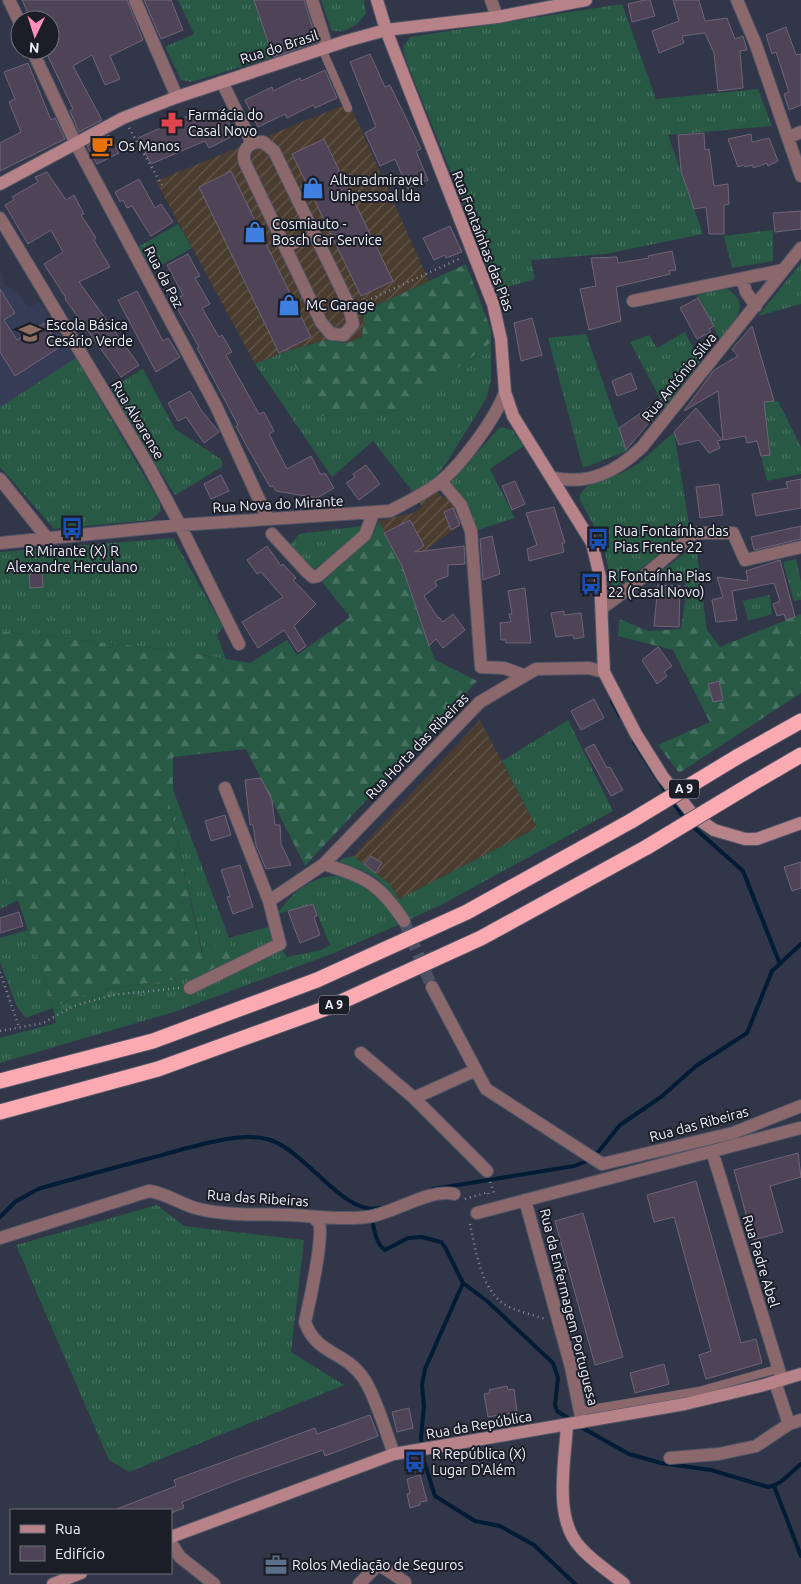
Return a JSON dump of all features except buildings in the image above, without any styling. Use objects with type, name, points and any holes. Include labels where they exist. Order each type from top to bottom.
[{"type":"highway","name":"A 9","points":[[0,1081],[153,1041],[316,980],[468,912],[631,821],[801,721]]},
{"type":"highway","name":"A 9","points":[[0,1112],[158,1069],[332,1006],[481,938],[647,847],[801,755]]},
{"type":"street","points":[[135,0],[177,97]]},
{"type":"street","points":[[312,0],[324,48]]},
{"type":"street","name":"Rua Fontaínhas das Pias","points":[[377,0],[386,30],[493,304],[501,339],[505,392],[514,416],[554,478],[592,543],[600,578],[604,672],[649,756],[694,816],[714,830],[745,838],[767,836],[801,823]]},
{"type":"street","points":[[491,0],[497,17]]},
{"type":"street","name":"Rua do Brasil","points":[[0,184],[123,118],[177,97],[324,48],[386,30],[497,17],[586,0]]},
{"type":"street","points":[[737,0],[789,137],[801,176]]},
{"type":"street","name":"Rua da Paz","points":[[37,60],[76,144],[216,406],[268,519]]},
{"type":"street","points":[[222,82],[252,143]]},
{"type":"street","points":[[789,137],[801,132]]},
{"type":"street","points":[[263,142],[274,151],[316,235],[350,308],[353,319],[351,329],[344,335],[331,334],[321,322],[285,249],[245,163],[245,150],[252,143],[263,142]]},
{"type":"street","name":"Rua Alvarense","points":[[0,218],[148,465],[239,644]]},
{"type":"street","name":"Rua António Silva","points":[[554,478],[572,482],[581,481],[625,464],[642,448],[801,248]]},
{"type":"street","points":[[632,301],[782,270]]},
{"type":"street","points":[[742,279],[746,292],[756,306]]},
{"type":"street","name":"Rua Nova do Mirante","points":[[0,543],[180,525],[373,514],[390,511],[419,496],[441,481],[499,409],[505,392]]},
{"type":"street","points":[[0,479],[47,538]]},
{"type":"street","points":[[441,481],[461,505],[472,531],[481,667],[504,668],[523,675]]},
{"type":"street","points":[[272,534],[307,572],[313,576],[318,576],[365,535],[373,514]]},
{"type":"street","points":[[602,608],[632,586],[695,533],[733,533],[745,560],[801,547]]},
{"type":"street","name":"Rua Horta das Ribeiras","points":[[269,901],[324,864],[480,702],[536,669],[589,668],[604,672]]},
{"type":"street","points":[[190,988],[280,944],[269,901],[225,788]]},
{"type":"street","points":[[324,864],[361,876],[375,885],[391,902],[404,922]]},
{"type":"street","points":[[414,1098],[476,1070],[432,987]]},
{"type":"street","points":[[360,1053],[414,1098],[487,1171]]},
{"type":"street","name":"Rua das Ribeiras","points":[[476,1070],[486,1089],[602,1164],[733,1133],[801,1106]]},
{"type":"street","points":[[473,1214],[800,1128]]},
{"type":"street","name":"Rua Padre Abel","points":[[712,1151],[778,1377],[795,1422]]},
{"type":"street","name":"Rua das Ribeiras","points":[[3,1237],[149,1191],[158,1192],[199,1209],[216,1212],[313,1217],[366,1217],[381,1214],[439,1194],[454,1194]]},
{"type":"street","name":"Rua da Enfermagem Portuguesa","points":[[525,1200],[560,1324],[581,1417]]},
{"type":"street","points":[[313,1217],[319,1224],[318,1250],[305,1322],[307,1330],[318,1345],[346,1360],[365,1380],[394,1454]]},
{"type":"street","name":"Rua da República","points":[[172,1537],[394,1454],[567,1425],[581,1417],[685,1404],[778,1377],[801,1374]]},
{"type":"street","points":[[670,1458],[719,1454],[756,1446],[795,1422]]},
{"type":"street","points":[[567,1425],[563,1502],[566,1527],[579,1547],[624,1584]]},
{"type":"street","points":[[172,1545],[180,1557],[214,1584]]},
{"type":"street","points":[[359,1584],[375,1568],[381,1566],[406,1584]]},
{"type":"street","points":[[54,1584],[79,1574]]},
{"type":"lane","points":[[324,48],[348,108]]},
{"type":"lane","points":[[285,249],[316,235]]},
{"type":"path","points":[[123,118],[162,185]]},
{"type":"path","points":[[350,308],[472,253]]},
{"type":"path","points":[[0,972],[20,1027]]},
{"type":"path","points":[[0,1031],[43,1023],[74,1006],[112,995],[153,989],[190,988]]},
{"type":"path","points":[[487,1171],[498,1207]]},
{"type":"path","points":[[473,1214],[473,1241],[492,1292],[502,1302],[515,1309],[560,1324]]},
{"type":"shaded area","points":[[349,103],[429,281],[364,311],[362,337],[347,343],[326,340],[287,351],[255,364],[156,181]]},
{"type":"shaded area","name":"Escola Básica Cesário Verde","points":[[0,267],[5,286],[15,289],[29,308],[39,301],[76,358],[0,407]]},
{"type":"shaded area","points":[[432,482],[440,496],[452,500],[463,523],[402,567],[379,521],[413,513],[422,507],[412,491]]},
{"type":"shaded area","points":[[480,720],[537,828],[399,899],[389,883],[353,856]]},
{"type":"green space","points":[[178,0],[254,0],[273,57],[191,82],[181,80],[165,47],[194,34]]},
{"type":"green space","points":[[321,0],[364,0],[366,12],[360,21],[352,27],[341,31],[331,30]]},
{"type":"green space","points":[[622,4],[656,99],[758,89],[772,126],[668,135],[703,234],[605,254],[531,260],[535,279],[498,290],[405,58],[403,47],[410,37]]},
{"type":"green space","points":[[178,224],[192,248],[153,270],[138,247]]},
{"type":"green space","points":[[773,230],[773,261],[732,268],[724,236]]},
{"type":"green space","points":[[801,263],[801,304],[758,316]]},
{"type":"green space","points":[[466,264],[491,330],[491,342],[413,403],[393,412],[322,416],[287,351],[326,340],[347,343],[362,337],[364,311]]},
{"type":"green space","points":[[721,286],[731,292],[740,304],[732,324],[720,339],[695,292]]},
{"type":"green space","points":[[685,332],[700,362],[665,408],[630,342],[649,335],[657,348]]},
{"type":"green space","points":[[586,334],[627,451],[583,468],[548,338]]},
{"type":"green space","points":[[491,342],[491,381],[486,399],[449,459],[432,482],[412,491],[373,441],[332,477],[255,364],[287,351],[322,416],[393,412],[413,403]]},
{"type":"green space","points":[[76,358],[160,503],[161,511],[151,520],[54,529],[0,467],[0,407]]},
{"type":"green space","points":[[143,369],[175,429],[222,460],[222,467],[175,495],[108,390]]},
{"type":"green space","points":[[778,401],[801,447],[801,474],[767,481],[761,456],[770,454],[764,402]]},
{"type":"green space","points":[[502,427],[512,430],[524,446],[490,469],[515,518],[478,530],[451,482],[498,429]]},
{"type":"green space","points":[[674,432],[690,530],[615,589],[612,586],[603,543],[580,500],[580,494],[587,486],[622,473],[639,463]]},
{"type":"green space","points":[[379,521],[402,567],[435,660],[477,681],[305,866],[246,749],[173,757],[173,789],[175,795],[169,803],[202,953],[229,938],[235,957],[196,977],[96,990],[53,1007],[18,900],[0,862],[0,631],[180,651],[250,663],[287,640],[297,655],[350,617],[322,582],[372,536]]},
{"type":"green space","points":[[362,526],[363,530],[316,568],[312,569],[290,545],[299,534]]},
{"type":"green space","points":[[173,538],[223,627],[217,635],[226,659],[180,651],[0,631],[0,552]]},
{"type":"green space","points":[[696,545],[707,631],[685,601],[685,581],[657,574]]},
{"type":"green space","points":[[796,559],[801,582],[801,600],[794,601],[783,562]]},
{"type":"green space","points":[[770,595],[772,614],[748,621],[743,601]]},
{"type":"green space","points":[[685,601],[720,647],[801,614],[801,693],[679,773],[658,745],[710,722],[673,650],[618,636],[619,619],[648,631],[681,629]]},
{"type":"green space","points":[[568,720],[613,811],[441,905],[410,919],[377,878],[360,869],[336,863],[353,856],[389,883],[399,899],[537,828],[502,761]]},
{"type":"green space","points":[[175,795],[229,938],[268,927],[287,957],[321,950],[330,945],[313,904],[277,914],[306,885],[330,876],[355,880],[369,888],[382,900],[398,925],[334,953],[174,1012],[0,1063],[0,1038],[56,1023],[53,1008],[26,1018],[17,1007],[0,962],[0,938],[28,930],[53,1007],[96,990],[196,977],[203,954],[169,803]]},
{"type":"green space","points":[[0,862],[18,900],[0,909]]},
{"type":"green space","points":[[157,1205],[184,1226],[304,1240],[291,1352],[344,1385],[129,1472],[109,1460],[16,1245]]},
{"type":"waterway","points":[[612,701],[620,716]]},
{"type":"waterway","points":[[634,742],[668,795]]},
{"type":"waterway","points":[[672,801],[685,819]]},
{"type":"waterway","points":[[690,824],[743,871],[780,964]]},
{"type":"waterway","points":[[433,1189],[574,1166],[587,1161],[599,1151],[620,1125],[661,1097],[696,1066],[747,1033],[772,971],[801,944]]},
{"type":"waterway","points":[[0,1217],[15,1202],[38,1189],[193,1146],[240,1137],[267,1139],[281,1145],[352,1202],[366,1208],[379,1208]]},
{"type":"waterway","points":[[372,1219],[377,1240],[385,1250],[408,1238],[422,1237],[441,1242],[463,1283],[487,1301],[553,1363],[558,1378],[555,1405],[557,1411],[571,1420]]},
{"type":"waterway","points":[[463,1283],[425,1369],[422,1385],[424,1406],[421,1438],[424,1461],[435,1496],[475,1521],[500,1526],[534,1545],[575,1584]]},
{"type":"waterway","points":[[579,1426],[629,1454],[661,1463],[711,1470],[768,1487],[782,1481],[801,1464]]},
{"type":"waterway","points":[[774,1486],[801,1556]]},
{"type":"tunnel","points":[[404,921],[432,987]]},
{"type":"place","name":"Farmácia do Casal Novo","points":[[172,123]]},
{"type":"place","name":"Os Manos","points":[[102,146]]},
{"type":"place","name":"Alturadmiravel Unipessoal lda","points":[[313,188]]},
{"type":"place","name":"Cosmiauto - Bosch Car Service","points":[[255,232]]},
{"type":"place","name":"MC Garage","points":[[289,305]]},
{"type":"place","name":"Escola Básica Cesário Verde","points":[[30,333]]},
{"type":"place","name":"R Mirante (X) R Alexandre Herculano","points":[[72,528]]},
{"type":"place","name":"Rua Fontaínha das Pias Frente 22","points":[[598,539]]},
{"type":"place","name":"R Fontaínha Pias 22 (Casal Novo)","points":[[591,584]]},
{"type":"place","name":"R República (X) Lugar D'Além","points":[[415,1462]]},
{"type":"place","name":"Rolos Mediação de Seguros","points":[[276,1565]]}]
